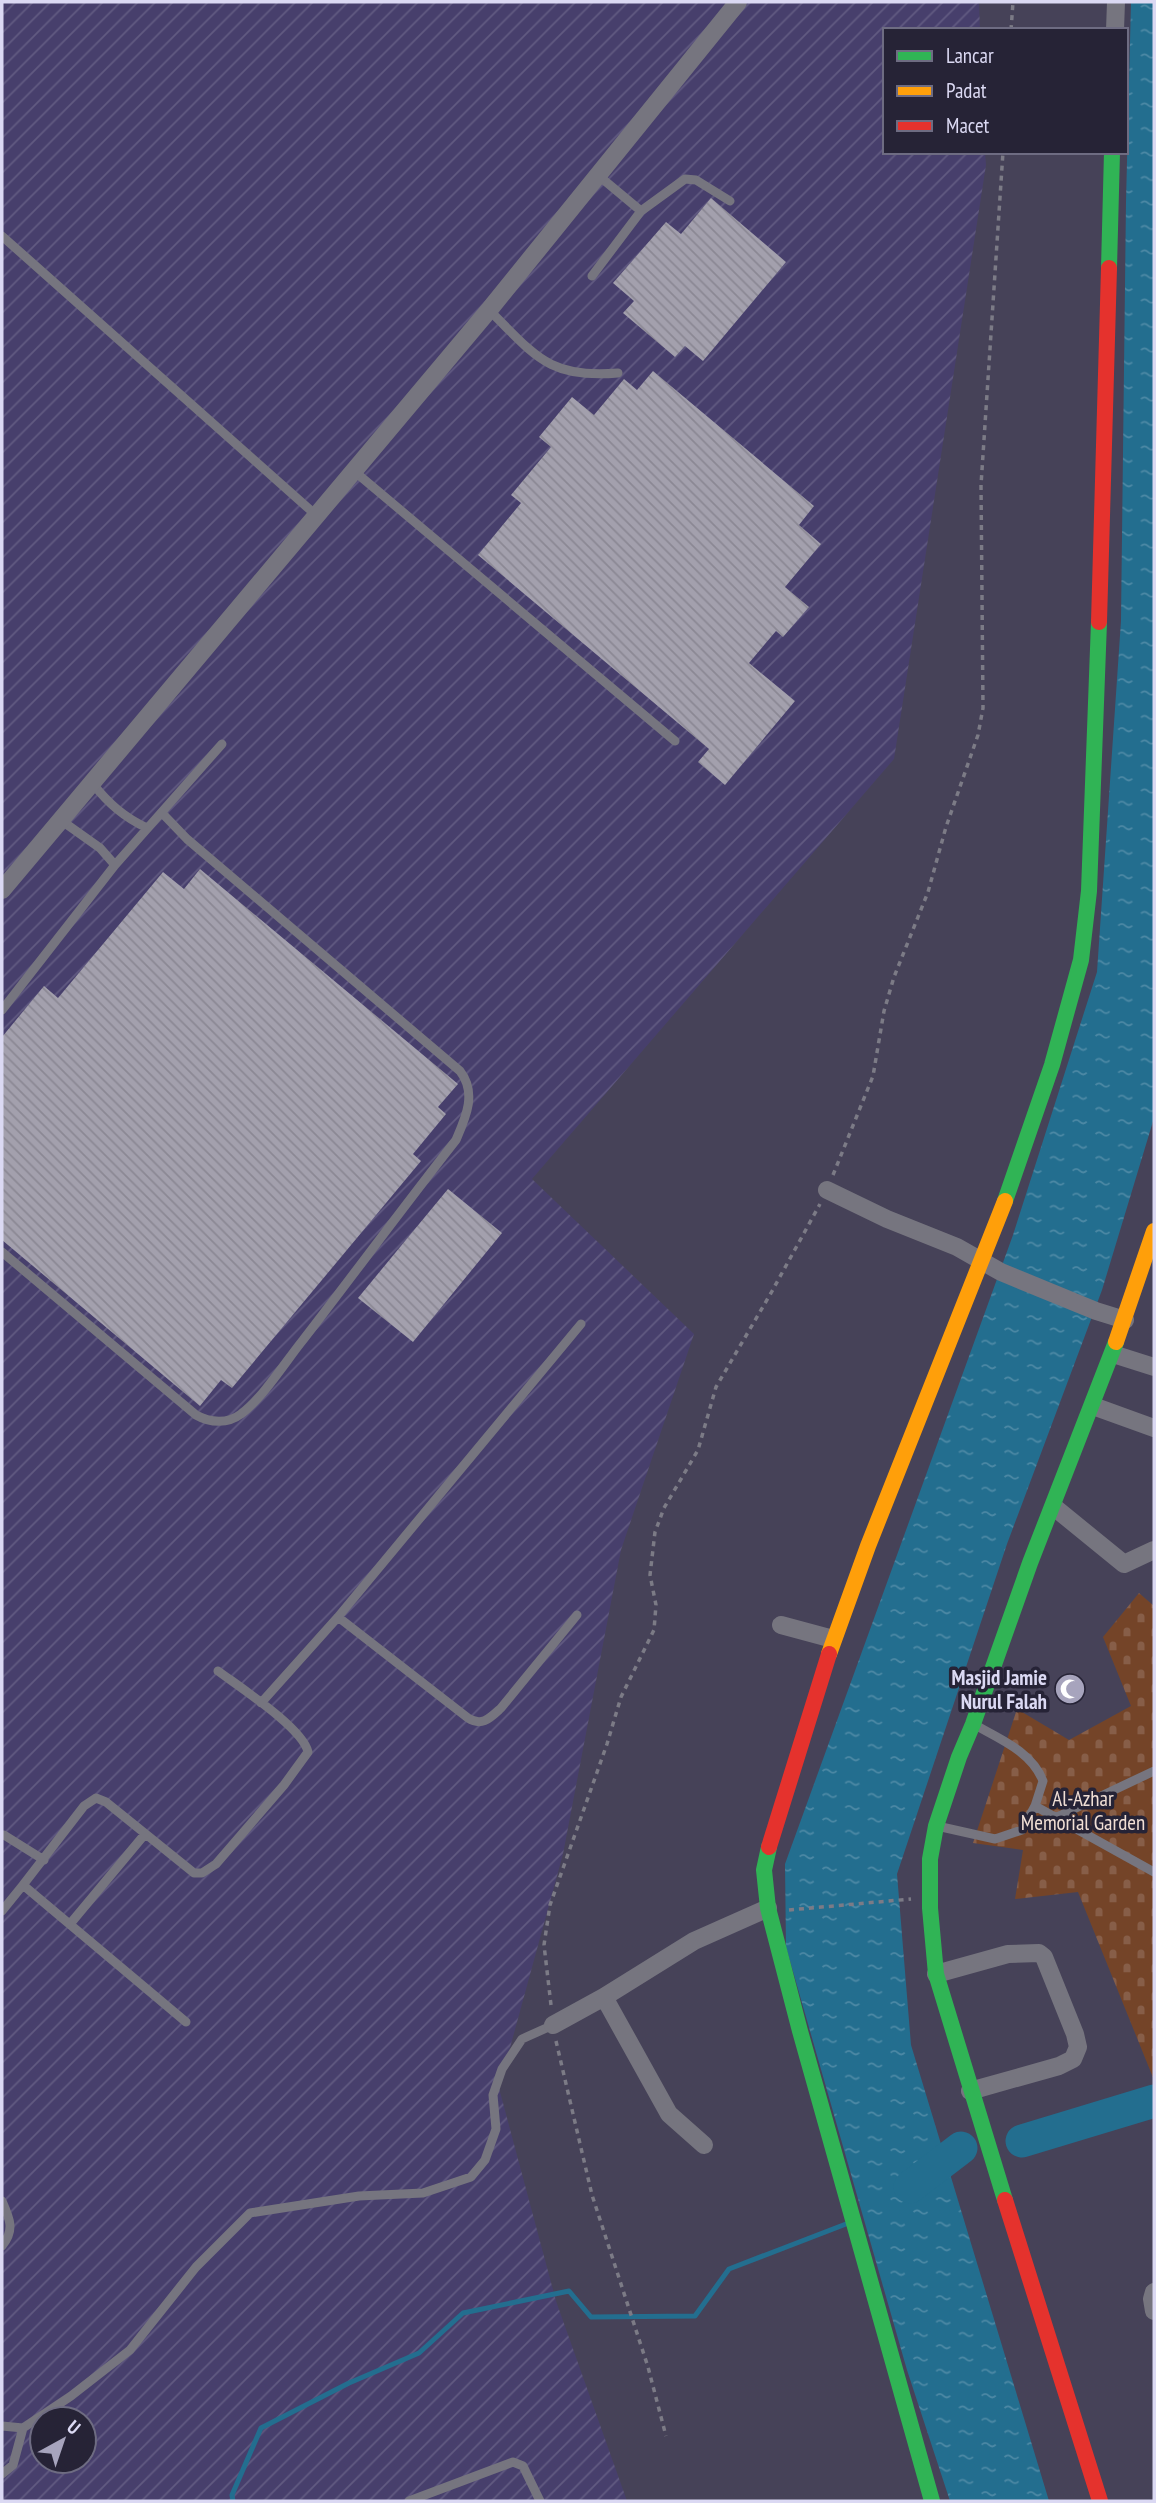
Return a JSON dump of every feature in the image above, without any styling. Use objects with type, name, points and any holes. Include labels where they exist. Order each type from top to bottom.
[{"type":"street","points":[[2,890],[489,310],[738,2]]},
{"type":"street","points":[[1115,28],[1116,2]]},
{"type":"street","points":[[932,2501],[768,1908],[764,1870],[771,1837],[833,1639],[953,1331],[984,1262],[1034,1119],[1074,992],[1086,920],[1091,769],[1096,718],[1112,154]]},
{"type":"street","points":[[827,1190],[887,1219],[957,1247],[1001,1272],[1125,1320]]},
{"type":"street","points":[[1100,2501],[970,2091],[936,1973],[930,1908],[930,1859],[936,1826],[959,1757],[1030,1563],[1125,1320],[1154,1231]]},
{"type":"street","points":[[1112,1354],[1154,1367]]},
{"type":"street","points":[[1093,1406],[1154,1428]]},
{"type":"street","points":[[1054,1507],[1124,1564],[1154,1550]]},
{"type":"street","points":[[780,1625],[833,1639]]},
{"type":"street","points":[[553,2025],[694,1941],[768,1908]]},
{"type":"street","points":[[936,1973],[1008,1954],[1039,1953],[1044,1957],[1076,2034],[1078,2047],[1073,2059],[1059,2066],[970,2091]]},
{"type":"street","points":[[604,1997],[668,2114],[704,2145]]},
{"type":"street","points":[[1154,2292],[1154,2311]]},
{"type":"lane","points":[[599,176],[641,211]]},
{"type":"lane","points":[[592,276],[641,211],[685,179],[696,180],[730,201]]},
{"type":"lane","points":[[2,236],[317,516]]},
{"type":"lane","points":[[489,310],[549,365],[569,373],[618,373]]},
{"type":"lane","points":[[354,471],[675,741]]},
{"type":"lane","points":[[2,1010],[115,865],[222,744]]},
{"type":"lane","points":[[93,784],[107,802],[127,819],[147,828]]},
{"type":"lane","points":[[2,1252],[196,1415],[211,1421],[232,1419],[242,1414],[261,1393],[350,1279],[456,1140],[465,1120],[469,1094],[466,1079],[460,1071],[187,839],[162,813]]},
{"type":"lane","points":[[62,821],[100,848],[115,865]]},
{"type":"lane","points":[[261,1703],[338,1617],[581,1324]]},
{"type":"lane","points":[[338,1617],[468,1718],[484,1722],[501,1708],[578,1615]]},
{"type":"lane","points":[[2,1911],[92,1799],[106,1802],[194,1873],[202,1873],[216,1864],[284,1785],[308,1752],[306,1745],[293,1730],[218,1671]]},
{"type":"lane","points":[[936,1826],[995,1839],[1022,1830],[1035,1806],[1043,1781],[1040,1771],[1014,1748],[973,1724]]},
{"type":"lane","points":[[1057,1817],[1154,1771]]},
{"type":"lane","points":[[1035,1806],[1154,1872]]},
{"type":"lane","points":[[70,1924],[145,1834]]},
{"type":"lane","points":[[4,1835],[44,1860]]},
{"type":"lane","points":[[23,1885],[186,2022]]},
{"type":"lane","points":[[2,2426],[23,2428],[71,2396],[130,2350],[196,2267],[250,2213],[359,2196],[423,2193],[471,2178],[485,2160],[496,2129],[493,2095],[502,2069],[522,2039],[553,2025]]},
{"type":"lane","points":[[2,2201],[11,2225],[11,2232],[2,2246]]},
{"type":"lane","points":[[2,2474],[13,2465],[23,2428]]},
{"type":"lane","points":[[409,2501],[427,2498],[513,2462],[523,2466],[540,2501]]},
{"type":"path","points":[[1012,28],[1013,2]]},
{"type":"path","points":[[666,2436],[648,2367],[592,2195],[553,2025],[544,1945],[550,1905],[621,1697],[654,1630],[656,1605],[650,1575],[655,1532],[664,1508],[698,1450],[716,1387],[827,1190],[873,1076],[884,1011],[894,977],[928,892],[946,827],[981,722],[984,677],[981,485],[1003,154]]},
{"type":"path","points":[[792,1910],[907,1900]]},
{"type":"shaded area","points":[[2,2],[979,2],[980,28],[883,28],[883,154],[985,154],[986,165],[894,759],[532,1179],[694,1334],[621,1550],[563,1854],[499,2088],[556,2301],[627,2501],[2,2501]]},
{"type":"green space","name":"Al-Azhar Memorial Garden","points":[[1139,1593],[1154,1606],[1154,2080],[1078,1892],[1015,1899],[1023,1850],[973,1843],[1017,1709],[1069,1740],[1131,1706],[1103,1637]]},
{"type":"water","points":[[1131,2],[1154,2],[1154,1118],[1102,1290],[1007,1544],[897,1874],[911,2045],[1049,2501],[950,2501],[907,2370],[786,1947],[785,1864],[1013,1235],[1097,972],[1121,621]]},
{"type":"building","points":[[711,198],[786,262],[703,361],[685,346],[675,357],[623,313],[634,301],[613,283],[666,222],[681,234]]},
{"type":"building","points":[[653,371],[814,506],[799,525],[821,544],[785,587],[809,607],[783,637],[776,631],[749,663],[795,701],[725,785],[698,762],[709,749],[478,555],[521,503],[511,495],[551,447],[539,437],[572,397],[594,415],[624,379],[637,390]]},
{"type":"building","points":[[200,869],[458,1084],[438,1107],[446,1114],[413,1154],[421,1161],[232,1388],[221,1380],[200,1406],[2,1240],[2,1037],[44,986],[58,998],[163,872],[184,889]]},
{"type":"building","points":[[448,1189],[502,1233],[413,1342],[358,1298]]},
{"type":"waterway","points":[[1022,2141],[1154,2101]]},
{"type":"waterway","points":[[910,2187],[961,2148]]},
{"type":"waterway","points":[[233,2501],[232,2495],[261,2428],[349,2383],[419,2353],[463,2313],[569,2291],[591,2317],[695,2316],[729,2269],[846,2224]]},
{"type":"traffic: fast","points":[[1109,268],[1112,154]]},
{"type":"traffic: fast","points":[[1005,1201],[1052,1065],[1081,960],[1089,891],[1099,622]]},
{"type":"traffic: fast","points":[[1005,2200],[936,1974],[930,1908],[930,1859],[936,1826],[959,1757],[1030,1563],[1116,1342]]},
{"type":"traffic: fast","points":[[769,1847],[764,1870],[768,1908],[932,2501]]},
{"type":"traffic: slow","points":[[829,1654],[868,1546],[1005,1201]]},
{"type":"traffic: slow","points":[[1116,1342],[1154,1231]]},
{"type":"traffic: jam","points":[[1099,622],[1109,268]]},
{"type":"traffic: jam","points":[[769,1847],[829,1654]]},
{"type":"traffic: jam","points":[[1005,2200],[1100,2501]]},
{"type":"place","name":"Masjid Jamie Nurul Falah","points":[[1070,1689]]}]
